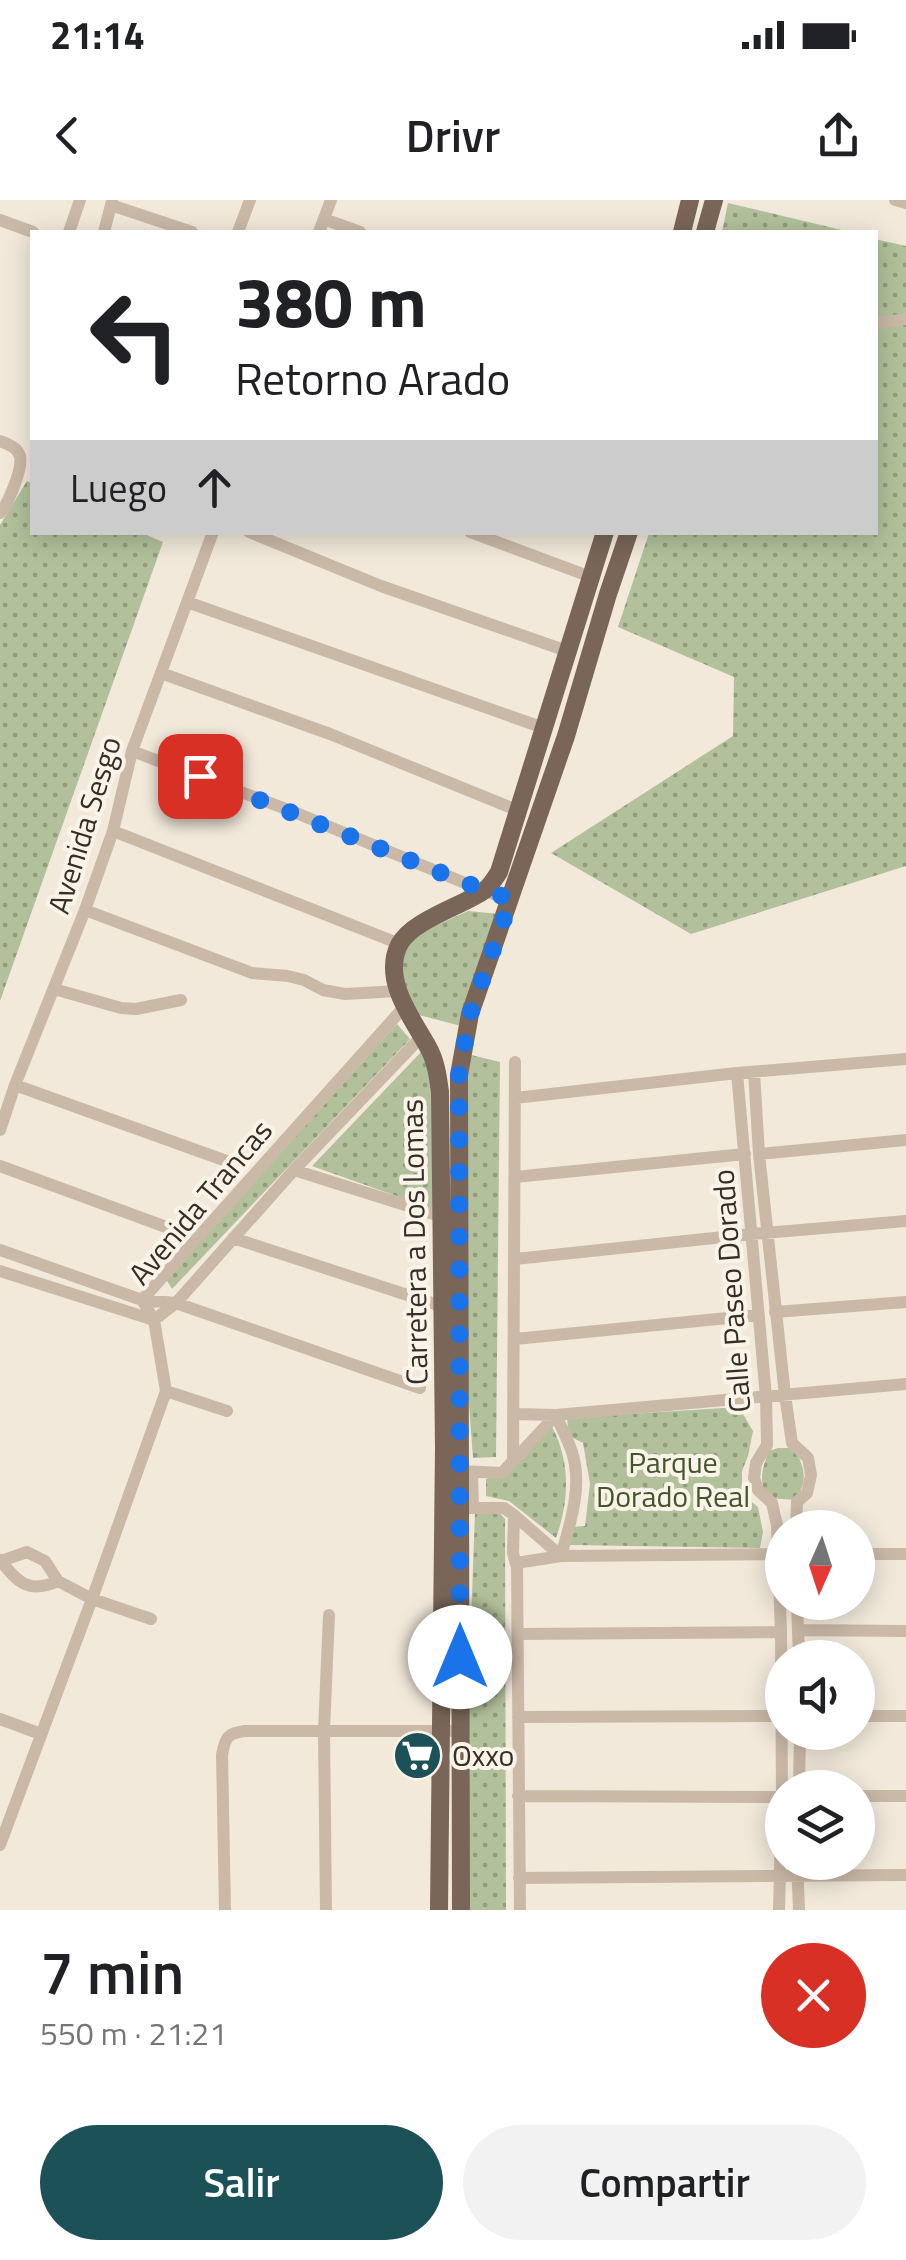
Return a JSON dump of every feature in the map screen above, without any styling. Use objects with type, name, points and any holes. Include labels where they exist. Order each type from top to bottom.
[{"type":"main road","points":[[682,230],[690,200]]},
{"type":"main road","points":[[706,230],[714,200]]},
{"type":"main road","points":[[400,944],[419,926],[484,890],[499,872],[603,535]]},
{"type":"main road","name":"Carretera a Dos Lomas","points":[[461,1910],[452,1731],[451,1404],[459,1075],[470,1014],[566,736],[628,535]]},
{"type":"main road","name":"Carretera a Dos Lomas","points":[[400,944],[395,968],[401,998],[438,1075],[441,1306],[451,1404],[466,1472],[467,1507],[439,1910]]},
{"type":"street","points":[[70,230],[80,200]]},
{"type":"street","points":[[239,230],[250,200]]},
{"type":"street","points":[[331,200],[321,226],[347,230]]},
{"type":"street","points":[[895,200],[906,202]]},
{"type":"street","points":[[104,230],[111,203],[186,230]]},
{"type":"street","points":[[0,220],[30,231]]},
{"type":"street","points":[[878,324],[906,319]]},
{"type":"street","points":[[0,441],[13,446],[20,457],[19,470],[0,512]]},
{"type":"street","name":"Avenida Sesgo","points":[[0,1130],[85,910],[113,831],[132,751],[212,535]]},
{"type":"street","points":[[256,535],[381,586],[566,651]]},
{"type":"street","points":[[479,535],[591,577]]},
{"type":"street","points":[[188,602],[544,728]]},
{"type":"street","points":[[161,673],[330,734],[518,811]]},
{"type":"street","points":[[132,751],[511,899]]},
{"type":"street","points":[[113,831],[400,944]]},
{"type":"street","points":[[85,910],[252,973],[288,976],[345,994],[401,998]]},
{"type":"street","points":[[54,989],[122,1008],[181,1000]]},
{"type":"street","name":"Avenida Trancas","points":[[401,998],[142,1300],[154,1320],[176,1303],[294,1170],[421,1037]]},
{"type":"street","points":[[515,1098],[906,1060]]},
{"type":"street","points":[[513,1461],[515,1062]]},
{"type":"street","name":"Calle Paseo Dorado","points":[[752,1154],[754,1072]]},
{"type":"street","name":"Calle Paseo Dorado","points":[[737,1074],[752,1154],[759,1234],[758,1315],[766,1396],[768,1444],[756,1463],[754,1478],[774,1510]]},
{"type":"street","points":[[15,1085],[232,1163]]},
{"type":"street","points":[[515,1177],[906,1140]]},
{"type":"street","points":[[0,1166],[177,1231]]},
{"type":"street","points":[[294,1170],[440,1216]]},
{"type":"street","points":[[515,1259],[906,1221]]},
{"type":"street","name":"Calle Paseo Dorado","points":[[759,1234],[775,1312],[792,1443],[808,1458],[811,1475],[797,1510]]},
{"type":"street","points":[[233,1238],[441,1306]]},
{"type":"street","points":[[0,1250],[142,1300],[176,1303],[420,1388]]},
{"type":"street","points":[[0,1271],[154,1320],[166,1390],[1,1840]]},
{"type":"street","points":[[775,1312],[906,1302]]},
{"type":"street","points":[[515,1339],[758,1315]]},
{"type":"street","points":[[515,1414],[556,1415],[906,1384]]},
{"type":"street","points":[[166,1390],[227,1411]]},
{"type":"street","points":[[466,1472],[502,1473],[556,1415]]},
{"type":"street","points":[[556,1415],[573,1455],[576,1486],[561,1556]]},
{"type":"street","points":[[768,1444],[792,1443]]},
{"type":"street","points":[[772,1502],[797,1502]]},
{"type":"street","points":[[467,1507],[504,1508],[561,1556]]},
{"type":"street","points":[[514,1515],[520,1910]]},
{"type":"street","points":[[58,1581],[43,1588],[25,1585],[11,1576],[1,1560],[27,1552],[45,1560],[58,1581],[151,1620]]},
{"type":"street","points":[[516,1562],[561,1556],[765,1554]]},
{"type":"street","points":[[875,1554],[906,1554]]},
{"type":"street","points":[[326,1910],[324,1730],[329,1615]]},
{"type":"street","name":"Calle Paseo Dorado","points":[[781,1620],[781,1640]]},
{"type":"street","points":[[798,1620],[798,1640]]},
{"type":"street","points":[[798,1630],[906,1631]]},
{"type":"street","points":[[518,1634],[781,1632]]},
{"type":"street","points":[[518,1717],[765,1716]]},
{"type":"street","points":[[875,1716],[906,1716]]},
{"type":"street","points":[[0,1718],[41,1734]]},
{"type":"street","points":[[225,1910],[222,1754],[224,1740],[230,1733],[452,1731]]},
{"type":"street","points":[[518,1796],[765,1798]]},
{"type":"street","points":[[875,1796],[906,1796]]},
{"type":"street","points":[[875,1873],[906,1875]]},
{"type":"street","points":[[518,1878],[765,1877]]},
{"type":"street","name":"Calle Paseo Dorado","points":[[779,1880],[779,1910]]},
{"type":"street","points":[[798,1880],[799,1910]]},
{"type":"green space","points":[[728,203],[842,230],[722,230]]},
{"type":"green space","points":[[878,240],[906,246],[906,866],[691,934],[551,853],[733,736],[734,677],[618,627],[648,535],[878,535]]},
{"type":"green space","points":[[27,481],[30,535],[147,535],[163,542],[0,1001],[0,525]]},
{"type":"green space","points":[[468,911],[499,914],[461,1026],[419,1015],[397,985],[402,950],[426,930]]},
{"type":"green space","points":[[397,1024],[410,1039],[172,1289],[166,1279]]},
{"type":"green space","points":[[423,1050],[435,1085],[433,1209],[312,1166]]},
{"type":"green space","points":[[467,1054],[500,1062],[496,1457],[473,1458],[467,1378]]},
{"type":"green space","name":"Parque Dorado Real","points":[[739,1407],[753,1431],[742,1486],[747,1498],[758,1507],[763,1532],[760,1548],[570,1545],[572,1527],[585,1526],[590,1484],[583,1443],[569,1436],[567,1418]]},
{"type":"green space","points":[[552,1427],[562,1454],[566,1482],[556,1538],[509,1501],[486,1496],[486,1479],[504,1474]]},
{"type":"green space","points":[[794,1448],[801,1462],[804,1479],[796,1500],[768,1498],[765,1492],[764,1464],[769,1451]]},
{"type":"green space","points":[[475,1512],[499,1512],[505,1519],[506,1910],[468,1910],[466,1760]]},
{"type":"place","name":"Oxxo","points":[[417,1755]]},
{"type":"route","points":[[200,776],[511,899],[470,1014],[459,1075],[460,1657]]}]
